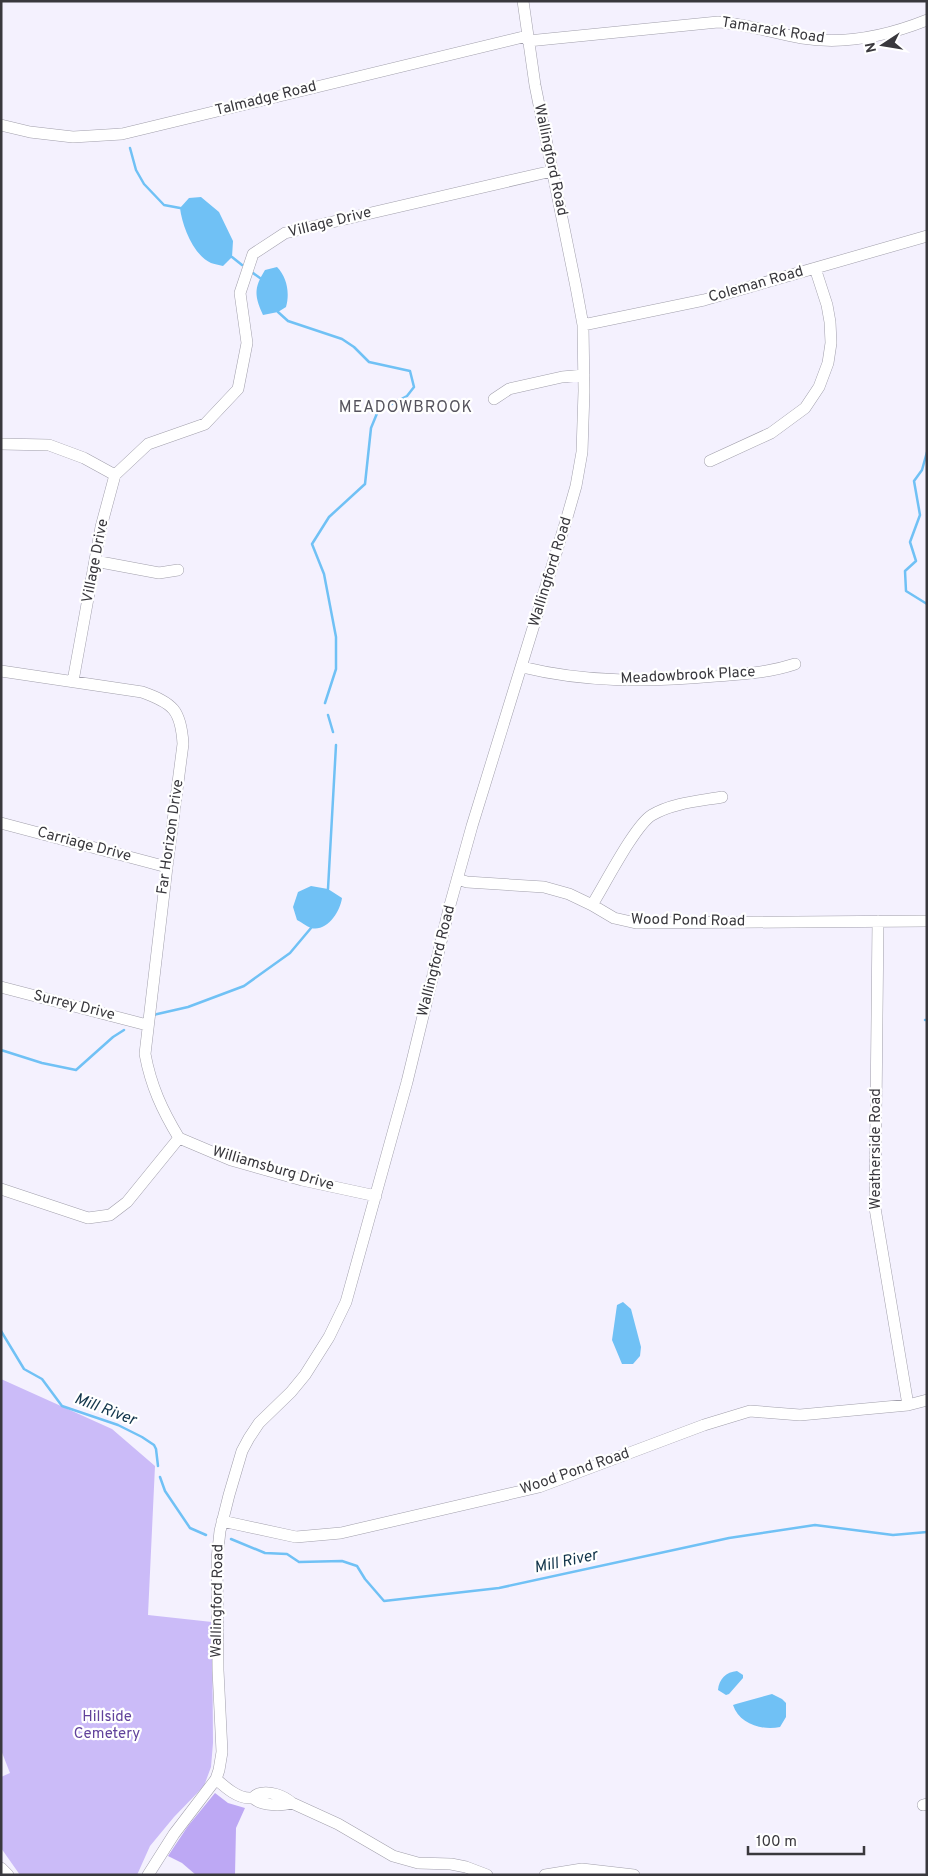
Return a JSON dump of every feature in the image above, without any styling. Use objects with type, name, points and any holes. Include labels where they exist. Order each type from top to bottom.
[{"type":"street","name":"Wallingford Road","points":[[148,1875],[174,1834],[216,1779],[219,1770],[222,1752],[216,1582],[217,1551],[222,1521],[237,1466],[249,1438],[259,1423],[291,1392],[304,1375],[342,1313],[356,1271],[483,789],[522,667],[580,468],[584,424],[582,326],[528,38],[524,1]]},
{"type":"street","name":"Tamarack Road","points":[[528,38],[718,22],[739,23],[802,38],[846,40],[888,34],[927,20]]},
{"type":"street","name":"Talmadge Road","points":[[1,126],[30,132],[73,136],[122,134],[528,38]]},
{"type":"street","name":"Village Drive","points":[[73,681],[101,527],[115,476],[148,444],[205,424],[238,389],[247,343],[240,293],[253,254],[285,233],[552,171]]},
{"type":"street","name":"Coleman Road","points":[[582,326],[676,307],[927,236]]},
{"type":"street","points":[[710,461],[771,433],[805,408],[819,387],[828,363],[831,343],[827,305],[815,268]]},
{"type":"street","points":[[494,399],[509,389],[562,377],[584,375]]},
{"type":"street","points":[[1,444],[49,444],[84,458],[115,476]]},
{"type":"street","points":[[95,561],[159,573],[178,570]]},
{"type":"street","name":"Meadowbrook Place","points":[[522,667],[569,677],[647,681],[774,671],[795,664]]},
{"type":"street","name":"Far Horizon Drive","points":[[1,671],[142,692],[164,700],[176,712],[182,726],[183,744],[166,867],[145,1054],[149,1078],[163,1111],[179,1138]]},
{"type":"street","points":[[592,905],[635,834],[649,816],[667,808],[722,797]]},
{"type":"street","name":"Carriage Drive","points":[[1,822],[166,867]]},
{"type":"street","name":"Wood Pond Road","points":[[458,879],[467,882],[544,887],[569,894],[614,918],[636,923],[927,920]]},
{"type":"street","name":"Weatherside Road","points":[[878,920],[875,1208],[908,1404]]},
{"type":"street","name":"Surrey Drive","points":[[1,987],[147,1025]]},
{"type":"street","points":[[1,1189],[88,1218],[110,1215],[127,1202],[179,1138]]},
{"type":"street","name":"Williamsburg Drive","points":[[179,1138],[231,1160],[302,1180],[376,1196]]},
{"type":"street","name":"Wood Pond Road","points":[[222,1521],[296,1537],[341,1533],[539,1487],[704,1425],[750,1411],[800,1416],[908,1404],[927,1400]]},
{"type":"street","points":[[216,1779],[237,1794],[253,1798],[259,1803],[285,1805],[292,1802],[338,1824],[393,1856],[418,1863],[451,1864],[466,1867],[487,1875]]},
{"type":"street","points":[[1,1868],[8,1875]]},
{"type":"street","points":[[545,1875],[582,1869],[634,1875]]},
{"type":"green space","name":"Hillside Cemetery","points":[[1,1379],[112,1429],[155,1466],[148,1615],[212,1622],[213,1743],[211,1767],[204,1786],[174,1817],[150,1846],[137,1875],[20,1875],[1,1848],[1,1777],[10,1773],[1,1750]]},
{"type":"shaded area","points":[[215,1793],[228,1803],[245,1808],[236,1828],[235,1875],[196,1875],[182,1863],[168,1856],[188,1826]]},
{"type":"water","points":[[201,197],[219,212],[233,241],[232,257],[223,266],[211,263],[199,253],[194,247],[183,223],[180,208],[189,198]]},
{"type":"water","points":[[277,267],[287,286],[286,307],[278,312],[263,315],[258,302],[257,287],[265,270]]},
{"type":"water","points":[[311,886],[328,889],[342,898],[336,915],[322,927],[311,928],[297,920],[293,907],[298,892]]},
{"type":"water","points":[[623,1302],[631,1309],[641,1347],[640,1356],[633,1364],[622,1364],[612,1340],[617,1305]]},
{"type":"water","points":[[737,1671],[743,1675],[743,1678],[729,1694],[726,1695],[718,1690],[724,1677]]},
{"type":"water","points":[[772,1694],[786,1703],[786,1717],[780,1727],[766,1728],[752,1725],[740,1717],[733,1705],[736,1704]]},
{"type":"waterway","points":[[130,148],[136,170],[144,184],[164,205],[180,208]]},
{"type":"waterway","points":[[232,257],[242,265]]},
{"type":"waterway","points":[[253,273],[260,278]]},
{"type":"waterway","points":[[278,312],[288,321],[342,339],[354,347],[369,362],[410,371],[414,387],[407,396],[378,411],[371,428],[365,484],[329,517],[312,544],[324,574],[336,637],[336,669],[325,703]]},
{"type":"waterway","points":[[927,452],[922,470],[914,481],[920,515],[910,542],[916,561],[905,571],[906,591],[927,604]]},
{"type":"waterway","points":[[328,715],[333,732]]},
{"type":"waterway","points":[[328,889],[336,745]]},
{"type":"waterway","points":[[153,1015],[188,1007],[244,986],[290,953],[311,928]]},
{"type":"waterway","points":[[1,1050],[42,1063],[76,1070],[113,1037],[124,1030]]},
{"type":"waterway","name":"Mill River","points":[[1,1331],[24,1369],[42,1379],[62,1406],[118,1425],[142,1437],[154,1445],[158,1466]]},
{"type":"waterway","name":"Mill River","points":[[160,1477],[165,1491],[190,1528],[206,1535]]},
{"type":"waterway","name":"Mill River","points":[[231,1539],[265,1553],[287,1554],[299,1562],[342,1561],[357,1566],[365,1579],[384,1601],[499,1588],[729,1538],[815,1525],[893,1535],[927,1532]]},
{"type":"district","name":"MEADOWBROOK","points":[[406,408]]}]
